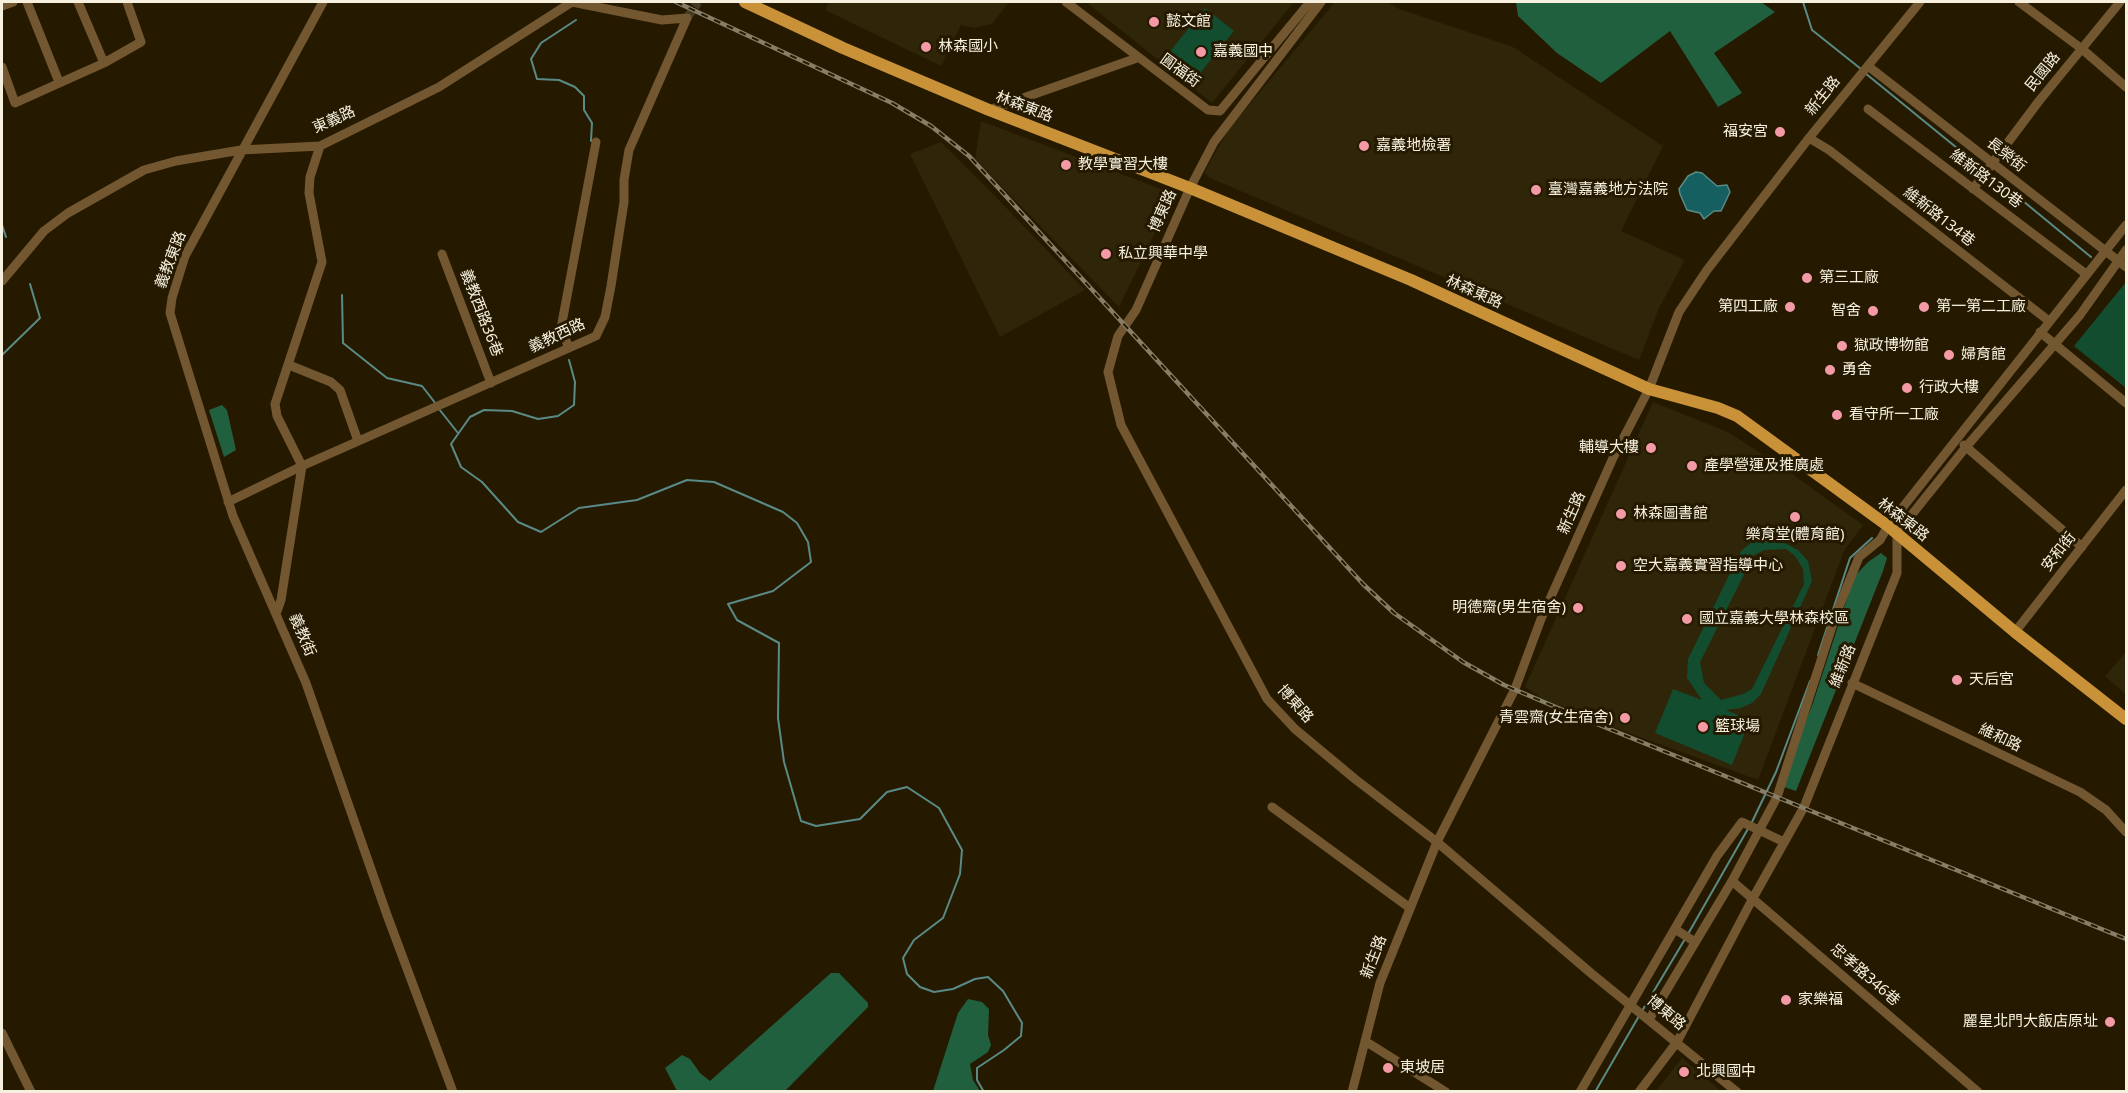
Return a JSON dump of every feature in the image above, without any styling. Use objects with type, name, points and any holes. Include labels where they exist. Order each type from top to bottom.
[{"type":"main road","name":"林森東路","points":[[745,2],[843,48],[989,110],[1190,188],[1411,280],[1649,388],[1737,416],[1892,529],[2015,632],[2127,719]]},
{"type":"street","points":[[2,6],[13,2]]},
{"type":"street","points":[[27,2],[59,82]]},
{"type":"street","points":[[78,2],[104,63]]},
{"type":"street","points":[[2,67],[15,103],[104,63],[141,42],[127,2]]},
{"type":"street","name":"義教東路","points":[[276,614],[228,502],[170,313],[172,298],[185,256],[323,2]]},
{"type":"street","name":"東義路","points":[[2,281],[44,231],[69,213],[144,170],[176,161],[241,150],[320,146],[439,87],[570,2],[662,20],[687,18]]},
{"type":"street","points":[[1066,2],[1137,58]]},
{"type":"street","name":"圓福街","points":[[989,110],[1137,58],[1208,110],[1220,111],[1310,2]]},
{"type":"street","points":[[1190,188],[1214,142],[1321,2]]},
{"type":"street","name":"新生路","points":[[1352,1092],[1380,983],[1437,842],[1515,690],[1541,619],[1613,458],[1649,388],[1679,312],[1809,138],[1920,2]]},
{"type":"street","points":[[2019,2],[2082,49],[2127,87]]},
{"type":"street","name":"民國路","points":[[1973,189],[2120,2]]},
{"type":"street","name":"義教西路","points":[[228,502],[302,466],[596,336],[605,317],[623,213],[629,150],[687,18]]},
{"type":"street","name":"長榮街","points":[[1865,70],[1992,163],[2123,264]]},
{"type":"street","name":"維新路130巷","points":[[1868,109],[2086,274]]},
{"type":"street","name":"維新路134巷","points":[[1809,138],[1832,152],[2049,321]]},
{"type":"street","points":[[569,348],[561,328],[596,142]]},
{"type":"street","points":[[302,466],[277,416],[275,404],[304,309],[322,261],[309,193],[310,177],[320,146]]},
{"type":"street","name":"博東路","points":[[1190,188],[1136,310],[1118,336],[1108,372],[1121,425],[1267,699],[1295,729],[1437,842],[1592,974],[1650,1018],[1737,1092]]},
{"type":"street","points":[[1892,529],[1956,438],[2127,225]]},
{"type":"street","points":[[1650,1018],[1732,881],[1777,797],[1850,574],[1858,557],[1892,529],[1966,447],[2123,264],[2127,250]]},
{"type":"street","name":"義教西路36巷","points":[[442,254],[491,383]]},
{"type":"street","points":[[2040,332],[2127,403]]},
{"type":"street","points":[[289,364],[331,382],[340,390],[358,441]]},
{"type":"street","points":[[1956,438],[2082,548]]},
{"type":"street","name":"義教街","points":[[302,466],[276,614],[306,683],[387,915],[453,1092]]},
{"type":"street","name":"安和街","points":[[2015,632],[2127,490]]},
{"type":"street","name":"維新路","points":[[1639,1092],[1677,1042],[1804,807],[1897,573],[1892,529]]},
{"type":"street","name":"維和路","points":[[1852,683],[2080,792],[2106,810],[2127,832]]},
{"type":"street","points":[[1272,807],[1410,908]]},
{"type":"street","points":[[1580,1092],[1717,856],[1742,822],[1784,842]]},
{"type":"street","name":"忠孝路346巷","points":[[1732,881],[1978,1092]]},
{"type":"street","points":[[1676,929],[1695,942]]},
{"type":"street","points":[[2,1033],[31,1092]]},
{"type":"street","points":[[1365,1041],[1446,1092]]},
{"type":"shaded area","name":"林森國小","points":[[829,2],[1009,2],[992,24],[974,28],[961,25],[941,66],[825,10]]},
{"type":"shaded area","name":"嘉義國中","points":[[1086,2],[1294,2],[1212,103]]},
{"type":"shaded area","points":[[1335,2],[1388,2],[1399,9],[1513,47],[1663,146],[1621,231],[1685,260],[1659,308],[1639,360],[1210,178],[1204,173],[1228,130]]},
{"type":"shaded area","name":"私立興華中學","points":[[981,121],[1169,192],[1171,200],[1119,307],[975,159]]},
{"type":"shaded area","name":"私立興華中學","points":[[941,142],[1085,290],[1000,337],[910,154]]},
{"type":"shaded area","name":"國立嘉義大學林森校區","points":[[1653,402],[1728,432],[1784,468],[1863,525],[1844,551],[1758,780],[1552,705],[1525,687]]},
{"type":"shaded area","points":[[2126,652],[2126,695],[2105,676]]},
{"type":"shaded area","name":"北興國中","points":[[1682,1058],[1721,1091],[1655,1092]]},
{"type":"green space","points":[[1516,2],[1761,2],[1775,12],[1714,53],[1742,93],[1718,107],[1670,31],[1601,83],[1557,53],[1518,16]]},
{"type":"green space","points":[[1205,8],[1234,31],[1193,82],[1164,59]]},
{"type":"green space","points":[[2126,282],[2126,388],[2074,346]]},
{"type":"green space","points":[[222,405],[227,410],[236,450],[224,457],[209,410]]},
{"type":"green space","points":[[1777,539],[1798,550],[1808,561],[1812,581],[1761,694],[1752,703],[1741,708],[1726,710],[1750,720],[1732,765],[1655,733],[1673,689],[1702,700],[1687,678],[1688,659],[1741,551],[1752,542]],"holes":[[[1786,549],[1795,556],[1803,569],[1804,584],[1752,689],[1721,700],[1704,683],[1700,662],[1754,555],[1764,550]]]},
{"type":"green space","points":[[1881,553],[1887,558],[1883,571],[1796,791],[1781,786],[1813,703],[1854,577],[1868,562]]},
{"type":"green space","points":[[831,973],[839,973],[868,1003],[868,1007],[785,1091],[677,1091],[665,1068],[682,1055],[690,1059],[700,1073],[710,1081]]},
{"type":"green space","points":[[968,999],[982,1002],[989,1009],[988,1035],[991,1045],[988,1052],[970,1064],[973,1080],[980,1091],[933,1091],[958,1013]]},
{"type":"water","points":[[1696,172],[1702,173],[1717,186],[1727,185],[1730,192],[1721,211],[1714,211],[1704,219],[1700,213],[1687,210],[1679,189],[1688,176]]},
{"type":"waterway","points":[[1803,2],[1812,30],[1861,69]]},
{"type":"waterway","points":[[576,20],[541,43],[531,59],[537,79],[559,80],[575,87],[584,96],[584,110],[592,123],[591,141]]},
{"type":"waterway","points":[[1865,73],[1984,170]]},
{"type":"waterway","points":[[1989,173],[2091,257]]},
{"type":"waterway","points":[[2,225],[6,237]]},
{"type":"waterway","points":[[2,355],[40,318],[30,284]]},
{"type":"waterway","points":[[342,295],[343,343],[387,378],[422,386],[436,404]]},
{"type":"waterway","points":[[569,360],[575,382],[574,405],[558,416],[538,419],[512,411],[484,410],[470,417],[451,444],[461,467],[482,482],[518,522],[541,532],[579,508],[637,500],[687,480],[714,482],[783,512],[797,523],[808,542],[811,562],[773,591],[728,604],[737,620],[779,643],[778,718],[784,762],[801,821],[816,826],[860,819],[887,792],[907,787],[939,808],[962,850],[960,874],[943,918],[914,940],[903,958],[907,974],[920,987],[934,992],[953,989],[975,979],[988,977],[1003,991],[1022,1023],[1021,1036],[977,1068],[977,1080],[984,1092]]},
{"type":"waterway","points":[[439,409],[458,433]]},
{"type":"waterway","points":[[1818,655],[1850,558],[1872,538]]},
{"type":"waterway","points":[[1752,822],[1776,772],[1810,681]]},
{"type":"waterway","points":[[1688,934],[1749,827]]},
{"type":"waterway","points":[[1642,1011],[1685,939]]},
{"type":"waterway","points":[[1595,1092],[1639,1016]]},
{"type":"tunnel","points":[[687,18],[698,2]]},
{"type":"railway","points":[[676,2],[892,103],[931,126],[969,156],[1363,584],[1394,613],[1463,662],[1504,685],[1565,711],[2126,939]]},
{"type":"place","name":"懿文館","points":[[1154,22]]},
{"type":"place","name":"林森國小","points":[[926,47]]},
{"type":"place","name":"嘉義國中","points":[[1201,52]]},
{"type":"place","name":"福安宮","points":[[1780,132]]},
{"type":"place","name":"嘉義地檢署","points":[[1364,146]]},
{"type":"place","name":"教學實習大樓","points":[[1066,165]]},
{"type":"place","name":"臺灣嘉義地方法院","points":[[1536,190]]},
{"type":"place","name":"私立興華中學","points":[[1106,254]]},
{"type":"place","name":"第三工廠","points":[[1807,278]]},
{"type":"place","name":"第四工廠","points":[[1790,307]]},
{"type":"place","name":"第一第二工廠","points":[[1924,307]]},
{"type":"place","name":"智舍","points":[[1873,311]]},
{"type":"place","name":"獄政博物館","points":[[1842,346]]},
{"type":"place","name":"婦育館","points":[[1949,355]]},
{"type":"place","name":"勇舍","points":[[1830,370]]},
{"type":"place","name":"行政大樓","points":[[1907,388]]},
{"type":"place","name":"看守所一工廠","points":[[1837,415]]},
{"type":"place","name":"輔導大樓","points":[[1651,448]]},
{"type":"place","name":"產學營運及推廣處","points":[[1692,466]]},
{"type":"place","name":"林森圖書館","points":[[1621,514]]},
{"type":"place","name":"樂育堂(體育館)","points":[[1795,517]]},
{"type":"place","name":"空大嘉義實習指導中心","points":[[1621,566]]},
{"type":"place","name":"明德齋(男生宿舍)","points":[[1578,608]]},
{"type":"place","name":"國立嘉義大學林森校區","points":[[1687,619]]},
{"type":"place","name":"天后宮","points":[[1957,680]]},
{"type":"place","name":"青雲齋(女生宿舍)","points":[[1625,718]]},
{"type":"place","name":"籃球場","points":[[1703,727]]},
{"type":"place","name":"家樂福","points":[[1786,1000]]},
{"type":"place","name":"麗星北門大飯店原址","points":[[2110,1022]]},
{"type":"place","name":"東坡居","points":[[1388,1068]]},
{"type":"place","name":"北興國中","points":[[1684,1072]]}]
